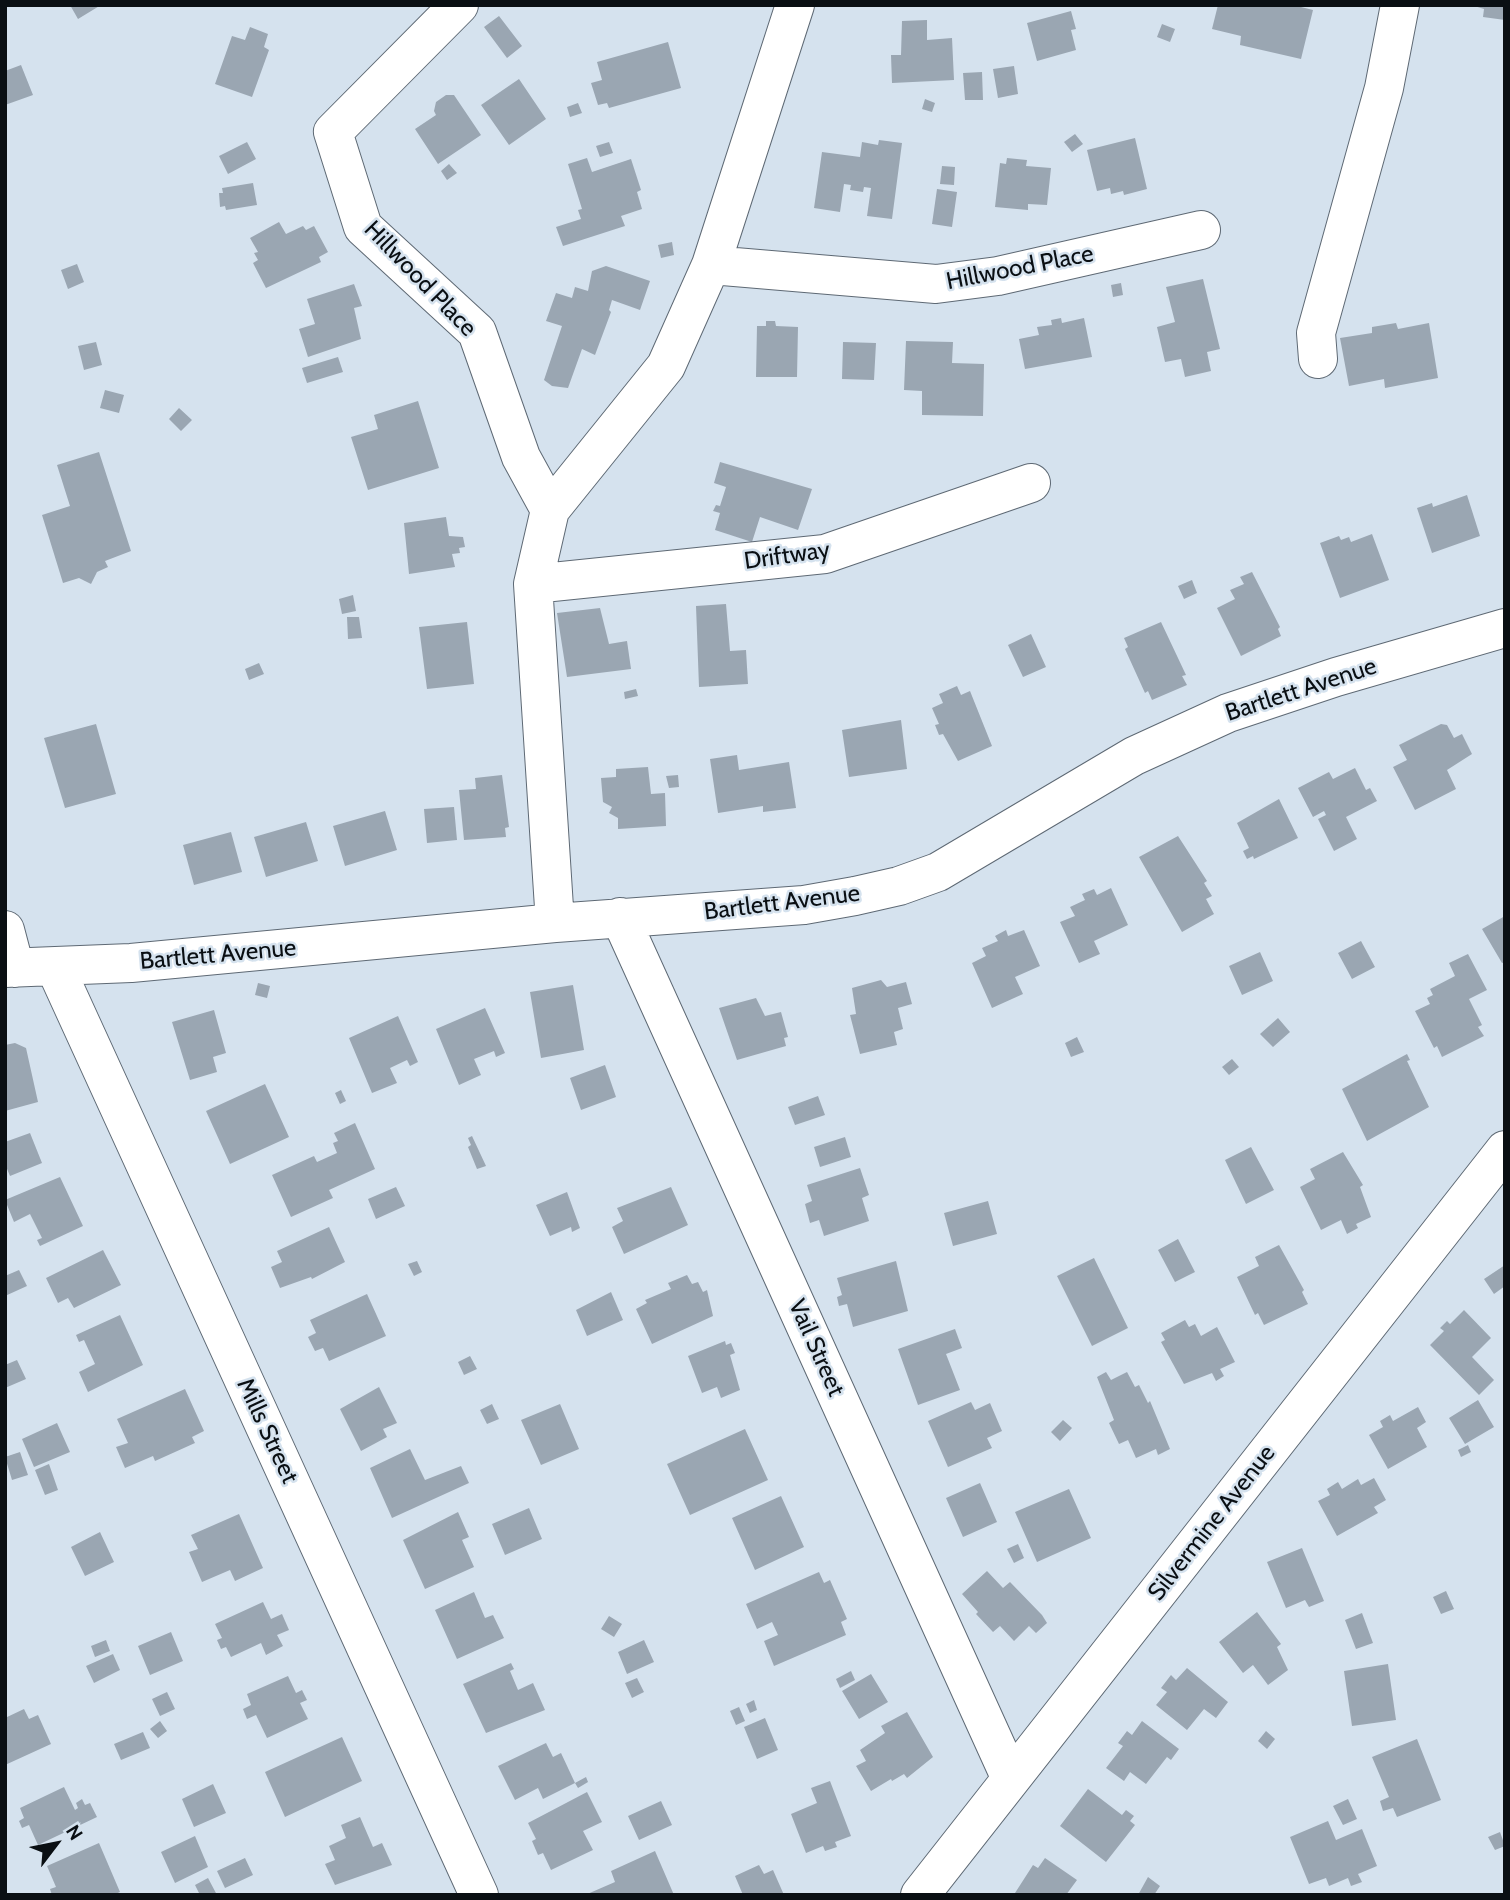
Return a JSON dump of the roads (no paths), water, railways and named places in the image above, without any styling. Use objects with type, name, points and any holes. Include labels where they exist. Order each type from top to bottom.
[{"type":"street","name":"Hillwood Place","points":[[459,5],[333,132],[363,227],[477,332],[521,457],[550,510]]},
{"type":"street","points":[[555,923],[533,584],[550,510],[666,366],[711,265],[794,5]]},
{"type":"street","points":[[1318,359],[1317,333],[1384,88],[1400,5]]},
{"type":"street","name":"Hillwood Place","points":[[711,265],[936,284],[998,276],[1201,230]]},
{"type":"street","name":"Driftway","points":[[533,584],[825,554],[1031,483]]},
{"type":"street","name":"Bartlett Avenue","points":[[10,968],[131,963],[555,923],[804,905],[899,886],[968,856],[1134,756],[1217,718],[1272,697],[1505,628]]},
{"type":"street","name":"Vail Street","points":[[620,918],[1011,1779]]},
{"type":"street","points":[[5,930],[10,968]]},
{"type":"street","name":"Mills Street","points":[[55,967],[479,1895]]},
{"type":"street","name":"Silvermine Avenue","points":[[920,1895],[1505,1150]]}]
